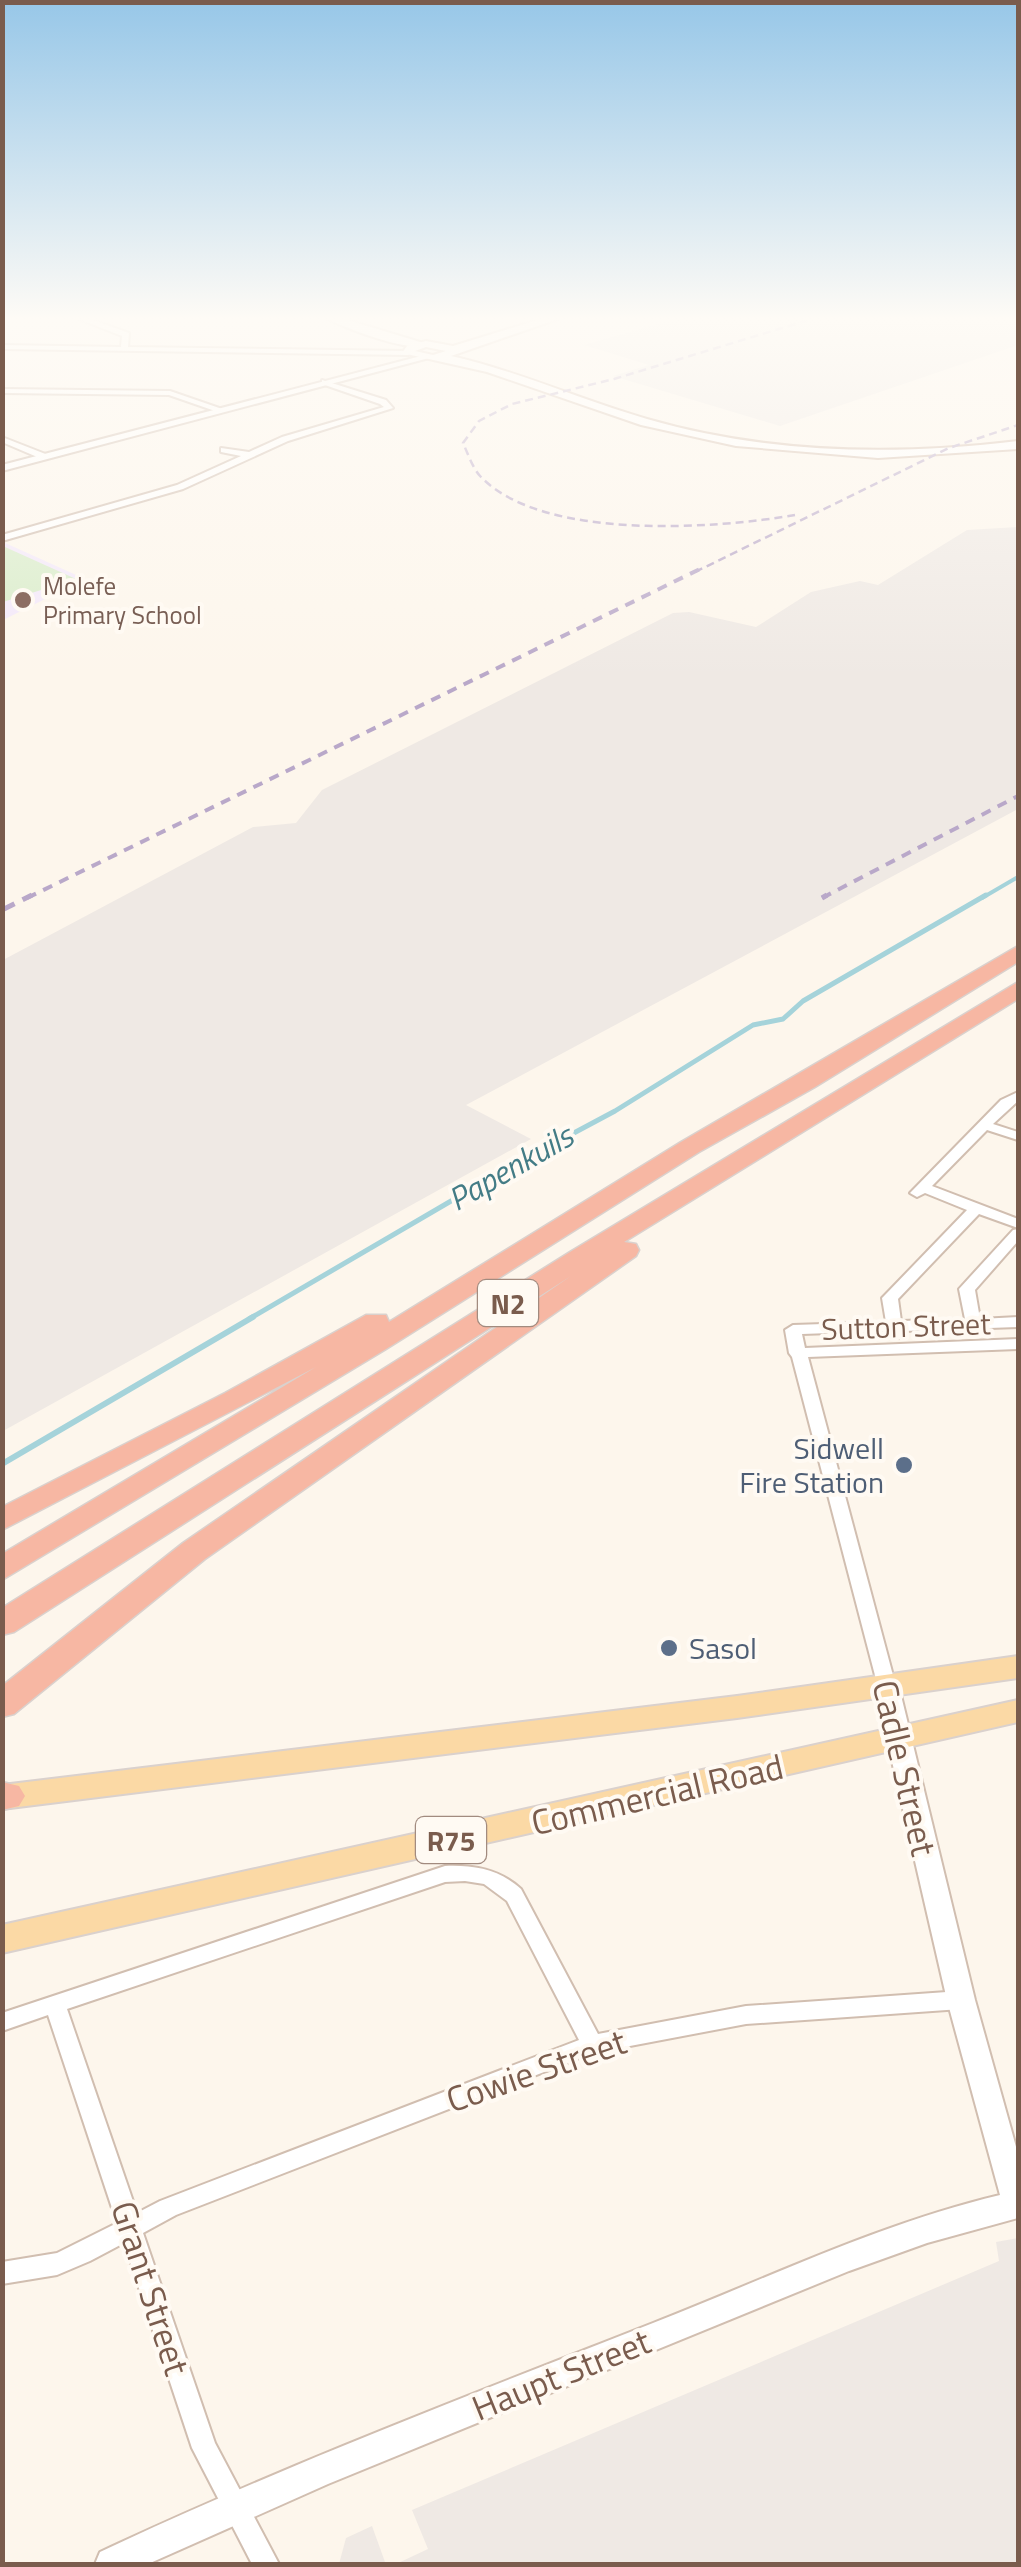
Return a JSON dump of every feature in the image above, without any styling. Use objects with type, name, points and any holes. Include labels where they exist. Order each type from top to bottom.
[{"type":"highway","name":"N2","points":[[2,1569],[376,1343],[690,1146],[806,1082],[1018,953]]},
{"type":"highway","name":"N2","points":[[2,1624],[580,1258],[1018,989]]},
{"type":"highway","points":[[2,1705],[209,1540],[836,1102]]},
{"type":"highway","points":[[2,1520],[235,1400],[690,1146]]},
{"type":"main road","points":[[717,438],[880,453],[1018,445]]},
{"type":"main road","name":"Commercial Road","points":[[4,1796],[737,1707],[1018,1667]]},
{"type":"main road","name":"Commercial Road","points":[[2,1939],[1018,1711]]},
{"type":"street","points":[[2,468],[117,438]]},
{"type":"street","points":[[2,538],[180,487],[290,438]]},
{"type":"street","points":[[2,439],[45,457]]},
{"type":"street","points":[[224,450],[250,456]]},
{"type":"street","points":[[1018,1096],[1006,1103],[919,1190],[1018,1224]]},
{"type":"street","points":[[984,1125],[1018,1136]]},
{"type":"street","points":[[900,1348],[890,1298],[977,1208]]},
{"type":"street","points":[[973,1323],[967,1289],[1018,1233]]},
{"type":"street","name":"Sutton Street","points":[[793,1330],[1018,1322]]},
{"type":"street","name":"Cadle Street","points":[[793,1330],[886,1683],[961,2000],[1018,2205]]},
{"type":"street","name":"Sutton Street","points":[[796,1353],[1018,1344]]},
{"type":"street","points":[[2,2022],[445,1874],[472,1873],[496,1880],[514,1895],[592,2044]]},
{"type":"street","name":"Cowie Street","points":[[2,2274],[58,2264],[168,2208],[592,2044],[746,2015],[961,2000]]},
{"type":"street","name":"Grant Street","points":[[55,2004],[200,2437],[266,2564]]},
{"type":"street","name":"Haupt Street","points":[[112,2564],[237,2503],[746,2301],[862,2250],[919,2230],[1018,2205]]},
{"type":"shaded area","points":[[1018,527],[1018,809],[466,1105],[531,1139],[3,1431],[3,960],[253,827],[296,823],[322,790],[673,613],[689,612],[756,627],[811,592],[860,581],[878,585],[967,530]]},
{"type":"shaded area","name":"Molefe Primary School","points":[[3,542],[85,579],[3,620]]},
{"type":"shaded area","points":[[1018,2238],[1018,2564],[396,2564],[428,2549],[412,2510],[999,2261],[996,2242]]},
{"type":"shaded area","points":[[372,2526],[385,2562],[391,2564],[339,2564],[346,2538]]},
{"type":"green space","name":"Molefe Primary School","points":[[5,547],[76,579],[3,602]]},
{"type":"waterway","name":"Papenkuils","points":[[982,898],[1018,877]]},
{"type":"waterway","name":"Papenkuils","points":[[249,1319],[499,1173],[615,1111],[753,1025],[783,1019],[803,1001],[986,895]]},
{"type":"waterway","name":"Papenkuils","points":[[2,1464],[253,1317]]},
{"type":"railway","points":[[467,438],[463,443],[481,477],[509,498],[545,512],[586,521],[676,526],[795,515]]},
{"type":"railway","points":[[695,572],[949,448],[980,438]]},
{"type":"railway","points":[[27,898],[700,569]]},
{"type":"railway","points":[[827,895],[822,898],[1018,796]]},
{"type":"railway","points":[[2,910],[32,895]]},
{"type":"place","name":"Molefe Primary School","points":[[23,600]]},
{"type":"place","name":"Sidwell Fire Station","points":[[904,1465]]},
{"type":"place","name":"Sasol","points":[[669,1648]]}]
